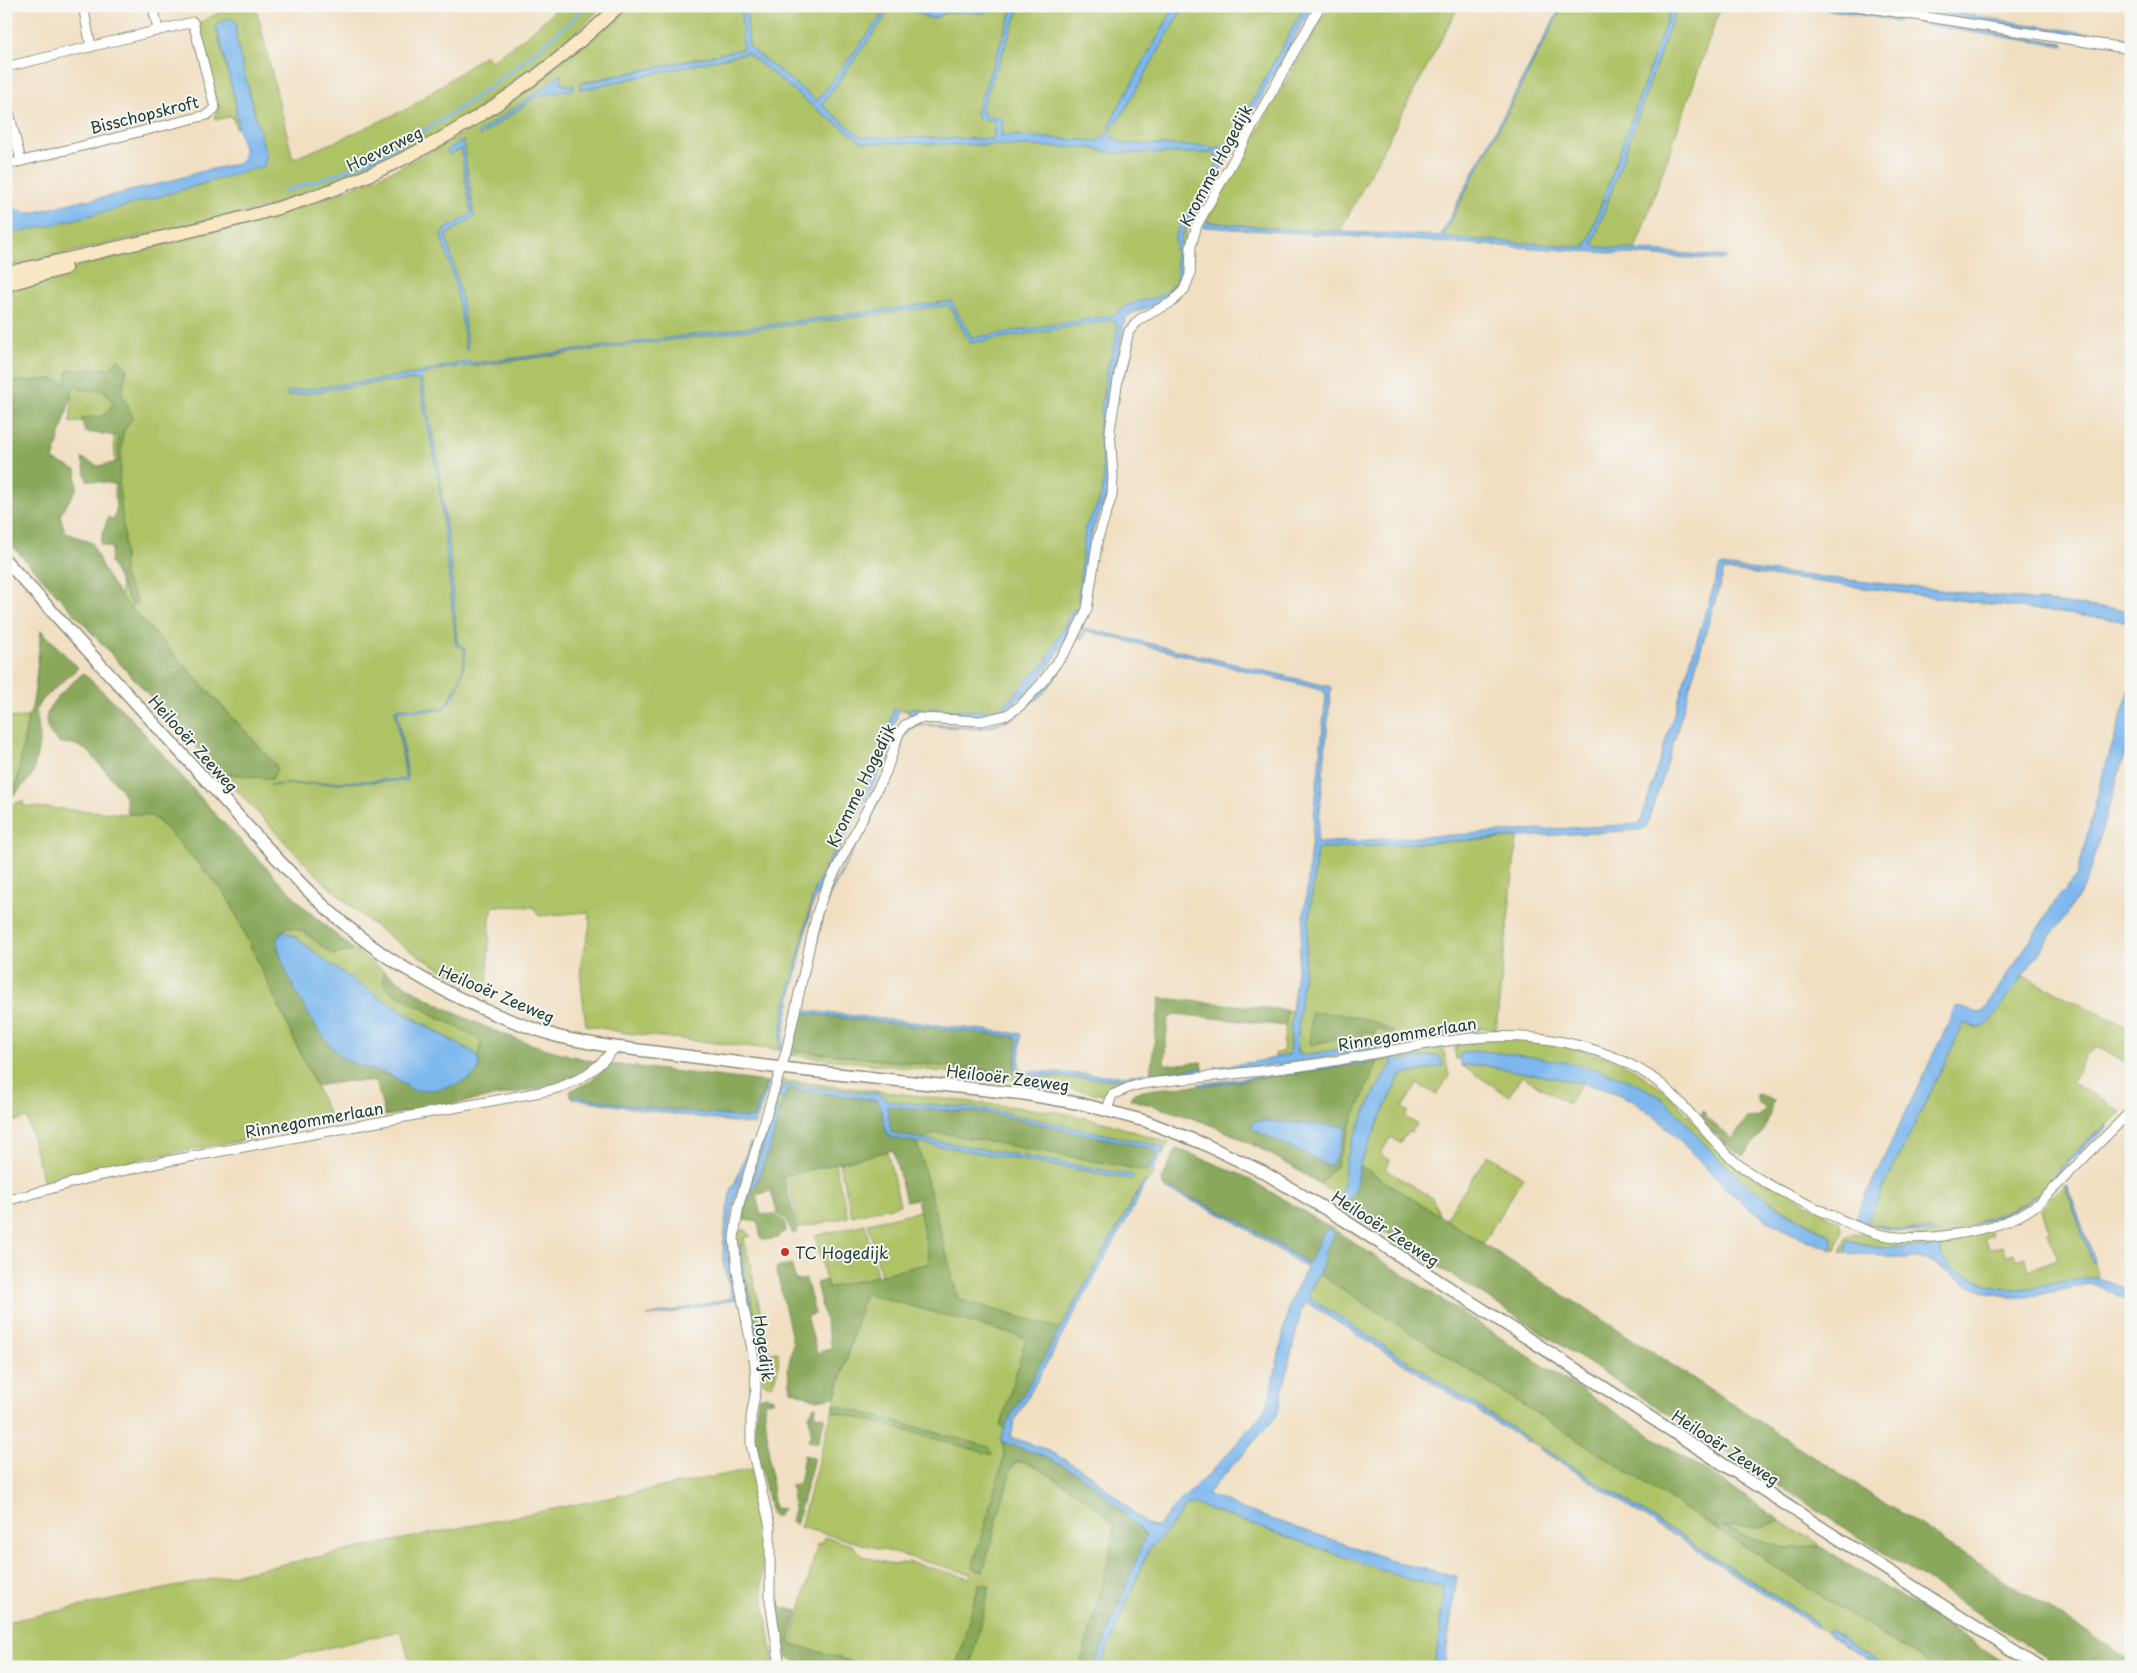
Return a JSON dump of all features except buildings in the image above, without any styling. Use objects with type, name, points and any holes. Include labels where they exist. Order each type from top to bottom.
[{"type":"main road","name":"Hoeverweg","points":[[568,50],[607,6]]},
{"type":"main road","name":"Hoeverweg","points":[[6,285],[192,230],[302,200],[340,187],[397,162],[446,136],[514,92],[568,50],[619,6]]},
{"type":"main road","name":"Hoeverweg","points":[[6,273],[192,230]]},
{"type":"street","points":[[83,6],[91,47]]},
{"type":"street","points":[[6,67],[158,30],[152,6]]},
{"type":"street","name":"Kromme Hogedijk","points":[[781,1068],[820,902],[886,772],[902,728],[909,721],[919,718],[981,721],[1007,715],[1020,706],[1041,684],[1064,655],[1073,639],[1087,609],[1098,538],[1112,496],[1113,476],[1110,430],[1119,373],[1129,332],[1140,320],[1172,302],[1184,290],[1190,275],[1191,246],[1197,224],[1320,6]]},
{"type":"street","points":[[1857,6],[2131,49]]},
{"type":"street","name":"Bisschopskroft","points":[[6,165],[207,115],[215,108],[194,22],[158,30]]},
{"type":"street","points":[[6,100],[21,161]]},
{"type":"street","name":"Heilooër Zeeweg","points":[[6,561],[275,856],[342,923],[402,967],[440,988],[524,1025],[558,1036],[615,1047],[781,1068],[1024,1094],[1106,1110],[1145,1121],[1204,1144],[1263,1172],[1296,1191],[2038,1667]]},
{"type":"street","name":"Rinnegommerlaan","points":[[1106,1110],[1112,1095],[1130,1086],[1142,1084],[1307,1065],[1472,1037],[1503,1036],[1553,1040],[1621,1060],[1654,1078],[1731,1158],[1771,1186],[1862,1229],[1883,1235],[1912,1238],[1963,1232],[2009,1219],[2031,1209],[2131,1112]]},
{"type":"street","name":"Rinnegommerlaan","points":[[6,1201],[93,1177],[168,1161],[551,1090],[585,1077],[600,1065],[615,1047]]},
{"type":"street","name":"Hogedijk","points":[[780,1667],[770,1600],[770,1527],[751,1444],[751,1417],[756,1389],[753,1346],[736,1272],[734,1238],[739,1204],[781,1068]]},
{"type":"green space","points":[[237,6],[238,9],[248,6],[256,8],[293,159],[409,108],[485,55],[491,61],[528,35],[560,6],[602,6],[568,40],[532,71],[494,99],[453,125],[368,169],[267,207],[6,267],[6,228],[21,232],[45,226],[203,184],[267,159],[241,61],[236,39],[236,26],[222,22],[218,23],[216,29],[235,100],[238,128],[236,128],[232,116],[216,120],[214,117],[218,109],[197,24],[231,7]]},
{"type":"green space","points":[[625,6],[741,6],[744,49],[580,83],[580,90],[747,53],[819,111],[864,142],[1091,148],[1113,153],[1211,153],[1217,156],[1217,163],[1207,185],[1210,189],[1186,232],[1185,274],[1176,291],[1139,307],[1123,319],[1102,442],[1108,489],[1106,500],[1095,522],[1088,547],[1078,611],[1073,610],[1046,661],[1001,709],[988,711],[911,708],[907,711],[894,709],[881,757],[836,846],[815,894],[806,926],[779,1050],[626,1033],[586,1025],[581,973],[589,926],[588,912],[539,916],[534,907],[495,906],[490,918],[487,993],[450,974],[395,941],[362,916],[297,855],[220,773],[271,779],[260,747],[121,597],[113,417],[70,423],[73,385],[51,379],[6,382],[6,289],[88,264],[235,226],[345,191],[403,166],[452,140],[488,117]],"holes":[[[561,75],[562,85],[574,89],[536,97],[480,136]],[[463,141],[474,217],[446,235],[461,296],[460,307],[452,269],[441,236],[445,230],[471,214],[461,148]],[[767,326],[476,366],[456,366],[422,375],[437,458],[450,555],[457,644],[466,649],[465,658],[464,648],[456,644],[439,482],[419,379],[380,382],[288,396],[287,393],[416,374],[468,362],[476,363]],[[457,686],[447,706],[442,710],[397,711],[407,781],[274,785],[406,779],[395,710],[441,709],[447,704]]]},
{"type":"green space","points":[[746,6],[901,6],[932,19],[948,12],[984,13],[1000,6],[1010,6],[1012,11],[976,112],[978,118],[995,121],[993,139],[862,137],[822,105],[885,17],[883,14],[817,101],[749,47]]},
{"type":"green space","points":[[1019,6],[1175,6],[1117,110],[1110,131],[1098,141],[1001,135],[1003,123],[983,114],[981,110]]},
{"type":"green space","points":[[1184,6],[1305,6],[1229,143],[1211,150],[1212,148],[1208,146],[1124,144],[1115,139],[1110,131],[1122,115]]},
{"type":"green space","points":[[1329,6],[1459,6],[1340,231],[1296,230],[1206,222]]},
{"type":"green space","points":[[1563,6],[1672,6],[1586,247],[1445,238],[1444,233]]},
{"type":"green space","points":[[1677,6],[1721,6],[1635,250],[1596,247],[1593,243]]},
{"type":"green space","points":[[118,359],[127,368],[122,394],[133,417],[123,433],[119,484],[124,535],[124,577],[138,602],[132,606],[110,562],[112,548],[100,544],[108,517],[114,520],[116,511],[115,484],[87,480],[82,458],[98,466],[118,462],[118,436],[85,432],[82,418],[103,416],[113,404],[104,390],[81,390],[74,386],[53,460],[76,470],[77,488],[60,515],[65,532],[92,543],[103,569],[121,597],[276,765],[277,769],[272,779],[220,773],[6,539],[6,382],[52,379],[66,383],[68,370],[109,368]]},
{"type":"green space","points":[[41,630],[78,668],[40,702],[36,710],[40,738],[34,770],[30,778],[15,794],[28,717],[32,708]]},
{"type":"green space","points":[[83,673],[128,715],[216,815],[307,910],[354,950],[333,955],[303,931],[287,927],[280,934],[277,947],[296,991],[386,1075],[394,1077],[411,1089],[470,1079],[479,1070],[477,1055],[480,1053],[481,1042],[479,1039],[392,992],[384,983],[384,971],[434,1002],[486,1027],[540,1047],[597,1062],[592,1068],[554,1086],[385,1116],[376,1081],[349,1081],[316,1086],[224,892],[157,819],[151,816],[127,813],[126,800],[121,789],[88,751],[74,744],[60,743],[50,733],[46,724],[47,714],[51,705]]},
{"type":"green space","points":[[28,717],[15,794],[6,796],[6,718]]},
{"type":"green space","points":[[23,801],[23,806],[151,816],[163,825],[224,892],[231,904],[331,1119],[286,1127],[240,1141],[140,1159],[44,1183],[27,1118],[6,1124],[6,806]]},
{"type":"green space","points":[[1517,838],[1496,1029],[1480,1028],[1446,1031],[1305,1055],[1299,1054],[1297,1045],[1300,1004],[1317,849]]},
{"type":"green space","points":[[287,927],[303,931],[333,955],[354,950],[384,971],[383,980],[439,1019],[448,1021],[479,1039],[481,1042],[480,1054],[477,1055],[367,990],[325,961],[293,935],[284,931]]},
{"type":"green space","points":[[2023,976],[2131,1029],[2131,1066],[2098,1046],[2087,1055],[2072,1082],[2122,1112],[2075,1152],[2038,1193],[2024,1204],[2003,1215],[1980,1223],[1934,1232],[1933,1230],[1901,1230],[1867,1222],[1964,1023],[1977,1028],[1984,1028]]},
{"type":"green space","points":[[1160,998],[1287,1010],[1286,1026],[1175,1014],[1168,1019],[1164,1064],[1202,1062],[1203,1068],[1150,1074]]},
{"type":"green space","points":[[798,1009],[802,1010],[800,1012],[795,1051],[1053,1078],[1142,1079],[1204,1074],[1138,1082],[1114,1089],[1103,1095],[1038,1082],[790,1055]]},
{"type":"green space","points":[[1287,1010],[1292,1011],[1289,1055],[1275,1058],[1275,1054],[1283,1051]]},
{"type":"green space","points":[[1311,1012],[1364,1019],[1384,1026],[1394,1032],[1388,1034],[1376,1027],[1374,1034],[1366,1031],[1358,1040],[1343,1037],[1310,1045]]},
{"type":"green space","points":[[801,1013],[1016,1037],[1018,1039],[1015,1067],[1017,1073],[795,1051],[793,1047]]},
{"type":"green space","points":[[1500,1037],[1557,1044],[1613,1059],[1635,1070],[1671,1096],[1720,1151],[1839,1222],[1842,1231],[1836,1250],[1828,1248],[1830,1248],[1831,1236],[1784,1210],[1750,1188],[1736,1176],[1659,1097],[1610,1074],[1571,1064],[1482,1051],[1460,1055],[1456,1060],[1455,1049],[1460,1040]]},
{"type":"green space","points":[[1438,1046],[1444,1051],[1449,1076],[1437,1094],[1417,1084],[1402,1108],[1408,1111],[1405,1117],[1417,1124],[1411,1133],[1407,1132],[1400,1143],[1391,1137],[1380,1154],[1390,1160],[1385,1169],[1432,1198],[1440,1216],[1359,1165],[1400,1076],[1441,1067],[1434,1055],[1401,1061],[1396,1059],[1395,1053]]},
{"type":"green space","points":[[1391,1059],[1393,1064],[1382,1079],[1349,1150],[1340,1197],[1320,1184],[1336,1166],[1352,1121],[1378,1061]]},
{"type":"green space","points":[[1378,1061],[1352,1121],[1336,1166],[1320,1184],[1275,1157],[1229,1133],[1192,1118],[1130,1099],[1133,1093],[1154,1089],[1235,1082]],"holes":[[[1266,1121],[1346,1127],[1330,1166],[1252,1129],[1253,1122]]]},
{"type":"green space","points":[[610,1064],[767,1082],[753,1119],[626,1105],[570,1096],[570,1091],[589,1082]]},
{"type":"green space","points":[[1461,1065],[1482,1065],[1582,1083],[1568,1104],[1522,1076],[1509,1096]]},
{"type":"green space","points":[[781,1080],[1058,1112],[1107,1123],[1169,1143],[1162,1155],[1164,1149],[1160,1146],[986,1109],[891,1102],[883,1096],[778,1097],[783,1098],[780,1109],[775,1108],[744,1205],[746,1206],[744,1220],[740,1212]]},
{"type":"green space","points":[[787,1089],[878,1100],[887,1134],[892,1138],[917,1142],[958,1299],[1060,1329],[1005,1429],[1001,1426],[1026,1338],[865,1293],[835,1397],[817,1400],[791,1390],[788,1369],[793,1343],[776,1268],[791,1264],[796,1281],[806,1279],[815,1314],[807,1316],[817,1353],[832,1348],[816,1283],[826,1280],[828,1288],[930,1263],[917,1199],[906,1201],[893,1150],[784,1176],[798,1232],[793,1234],[786,1219],[775,1213],[777,1211],[771,1191],[756,1195],[761,1215],[771,1214],[779,1218],[785,1222],[786,1231],[780,1234],[778,1238],[764,1240],[761,1239],[758,1222],[744,1220],[746,1206],[771,1144]]},
{"type":"green space","points":[[1757,1094],[1774,1101],[1765,1129],[1743,1156],[1725,1144],[1700,1119],[1703,1110],[1707,1118],[1732,1139],[1747,1118],[1758,1117],[1766,1109],[1757,1101]]},
{"type":"green space","points":[[887,1106],[989,1113],[1154,1149],[1158,1153],[1147,1171],[948,1134],[936,1133],[922,1139],[891,1132]]},
{"type":"green space","points":[[936,1133],[1154,1171],[1148,1182],[1145,1181],[1134,1198],[1060,1329],[958,1299],[917,1142],[1132,1179],[1134,1177],[922,1139]]},
{"type":"green space","points":[[1177,1148],[1244,1176],[1333,1229],[1781,1520],[1761,1527],[1723,1526],[1752,1539],[1785,1548],[1821,1547],[2012,1667],[1932,1667],[1319,1274],[1323,1264],[1324,1252],[1309,1264],[1234,1218],[1199,1201],[1163,1187],[1162,1179]]},
{"type":"green space","points":[[887,1151],[900,1205],[852,1216],[839,1163]]},
{"type":"green space","points":[[1488,1155],[1523,1177],[1483,1243],[1445,1219]]},
{"type":"green space","points":[[835,1164],[848,1217],[799,1228],[787,1175]]},
{"type":"green space","points":[[1359,1165],[2131,1661],[2131,1667],[2061,1667],[1354,1212],[1348,1201],[1355,1191]]},
{"type":"green space","points":[[2065,1184],[2099,1278],[2078,1279],[2039,1288],[2013,1290],[1985,1283],[1949,1265],[1942,1258],[1941,1243],[1922,1248],[1896,1248],[1869,1245],[1849,1240],[1847,1242],[1847,1253],[1841,1252],[1846,1237],[1855,1233],[1887,1238],[1989,1228],[1992,1235],[1985,1238],[1990,1249],[2002,1246],[2006,1255],[2014,1253],[2016,1260],[2025,1257],[2029,1270],[2057,1259],[2048,1232],[2050,1231],[2041,1208]]},
{"type":"green space","points":[[920,1211],[930,1263],[881,1275],[868,1223]]},
{"type":"green space","points":[[865,1224],[877,1276],[828,1288],[815,1236]]},
{"type":"green space","points":[[740,1230],[746,1230],[751,1236],[744,1238],[770,1353],[778,1352],[777,1370],[770,1386],[765,1384],[763,1380],[762,1369],[763,1371],[766,1366],[739,1245]]},
{"type":"green space","points":[[1319,1274],[1932,1667],[1886,1667],[1830,1631],[1827,1632],[1818,1627],[1818,1623],[1529,1441],[1529,1439],[1311,1299],[1308,1295]]},
{"type":"green space","points":[[865,1293],[1026,1338],[1001,1426],[1005,1429],[1001,1439],[1004,1457],[1011,1470],[1015,1462],[1022,1462],[1049,1474],[1092,1504],[1113,1525],[1111,1549],[1080,1667],[970,1667],[990,1585],[979,1584],[956,1667],[870,1667],[791,1644],[818,1543],[822,1544],[824,1537],[852,1545],[863,1556],[894,1565],[908,1562],[970,1578],[971,1574],[800,1527]]},
{"type":"green space","points":[[767,1396],[773,1398],[773,1401],[764,1402],[774,1508],[783,1509],[778,1516],[771,1514],[754,1435],[758,1398]]},
{"type":"green space","points":[[835,1405],[989,1447],[993,1455],[833,1411]]},
{"type":"green space","points":[[814,1406],[816,1406],[815,1415],[825,1417],[818,1443],[808,1441],[811,1432],[809,1415]]},
{"type":"green space","points":[[1003,1442],[1046,1458],[1087,1480],[1146,1536],[1095,1667],[1080,1667],[1111,1549],[1113,1525],[1092,1504],[1042,1470],[1029,1464],[1015,1462],[1011,1470],[983,1572],[972,1569],[1004,1457]]},
{"type":"green space","points":[[804,1455],[814,1458],[796,1525],[791,1521],[794,1510],[791,1485],[799,1484]]},
{"type":"green space","points":[[752,1469],[763,1521],[762,1587],[774,1667],[412,1667],[400,1631],[247,1667],[6,1667],[6,1622]]},
{"type":"green space","points":[[1194,1504],[1407,1579],[1442,1586],[1444,1595],[1435,1667],[1100,1667],[1149,1549],[1165,1534],[1186,1506]]},
{"type":"green space","points":[[1781,1520],[1821,1547],[1785,1548],[1752,1539],[1722,1525],[1761,1527]]},
{"type":"green space","points":[[979,1584],[990,1585],[970,1667],[956,1667]]},
{"type":"green space","points":[[778,1606],[798,1611],[789,1643],[870,1667],[819,1667],[786,1658]]},
{"type":"water","points":[[741,6],[746,6],[749,47],[817,101],[883,14],[885,17],[822,105],[862,137],[993,139],[995,121],[978,118],[976,112],[1012,12],[1010,6],[1019,6],[981,110],[983,114],[1001,118],[1003,123],[1001,135],[1097,141],[1108,133],[1124,144],[1208,146],[1212,150],[1229,143],[1305,6],[1312,6],[1210,189],[1207,185],[1217,164],[1217,157],[1211,153],[1113,153],[1091,148],[863,142],[819,111],[747,53],[580,90],[580,84],[743,49]]},
{"type":"water","points":[[901,6],[917,6],[931,11],[941,6],[1000,6],[984,13],[948,12],[932,19]]},
{"type":"water","points":[[1175,6],[1184,6],[1122,115],[1110,131],[1109,128],[1117,110]]},
{"type":"water","points":[[1561,6],[1563,6],[1444,233],[1445,238],[1586,247],[1672,6],[1677,6],[1593,243],[1597,247],[1727,257],[1722,260],[1203,227],[1206,222],[1296,230],[1440,236]]},
{"type":"water","points":[[1807,6],[1831,6],[1898,18],[1897,21]]},
{"type":"water","points":[[1922,8],[2131,40],[2131,44],[1923,12]]},
{"type":"water","points":[[230,18],[236,22],[236,39],[266,156],[264,166],[113,210],[21,232],[6,228],[6,176],[9,177],[14,207],[24,212],[32,213],[75,202],[106,197],[203,171],[238,164],[244,158],[244,148],[238,129],[235,100],[216,25]]},
{"type":"water","points":[[1919,21],[2063,43],[2064,46],[1918,24]]},
{"type":"water","points":[[561,74],[562,85],[574,85],[574,89],[536,97],[480,136],[478,133]]},
{"type":"water","points":[[463,141],[474,217],[446,235],[461,296],[468,350],[466,350],[453,278],[441,236],[445,230],[471,214],[461,149],[449,155],[447,150]]},
{"type":"water","points":[[1202,194],[1206,197],[1191,217],[1182,234],[1181,247],[1185,277],[1179,290],[1167,300],[1125,318],[1106,423],[1104,445],[1109,486],[1092,532],[1082,601],[1078,600],[1085,527],[1097,506],[1104,479],[1099,429],[1106,373],[1117,335],[1117,324],[1113,320],[970,343],[949,305],[441,369],[422,375],[421,378],[437,458],[450,555],[457,643],[466,649],[457,691],[448,705],[442,710],[397,711],[407,781],[270,785],[405,779],[405,768],[395,710],[399,708],[441,709],[444,707],[457,686],[464,656],[464,648],[456,645],[439,482],[419,380],[380,382],[288,396],[287,392],[416,374],[468,362],[476,363],[951,301],[972,338],[1114,315],[1129,305],[1160,295],[1177,280],[1175,237],[1181,222]]},
{"type":"water","points":[[1720,566],[2131,611],[2131,622],[1724,570],[1664,775],[1646,827],[1639,830],[1317,849],[1300,1004],[1297,1045],[1299,1054],[1305,1055],[1446,1031],[1480,1028],[1480,1030],[1348,1054],[1216,1072],[1215,1067],[1289,1055],[1292,1011],[1306,898],[1326,696],[1324,691],[1303,685],[1086,631],[1082,639],[1079,637],[1085,628],[1331,687],[1317,843],[1640,824]]},
{"type":"water","points":[[1073,609],[1078,611],[1054,659],[1025,694],[1006,709],[988,716],[908,714],[911,708],[988,711],[1001,708],[1046,661]]},
{"type":"water","points":[[1068,657],[1071,658],[1043,694],[1012,719],[978,729],[924,725],[911,728],[903,739],[896,763],[882,795],[829,897],[805,997],[803,997],[821,916],[829,893],[887,783],[897,757],[902,736],[906,730],[918,724],[983,727],[1010,719],[1048,684]]},
{"type":"water","points":[[2131,685],[2131,732],[2086,883],[2066,915],[1990,1022],[1983,1027],[1974,1027],[1964,1023],[1867,1222],[1871,1225],[1901,1230],[1933,1230],[1934,1232],[1893,1230],[1874,1226],[1854,1220],[1956,1008],[1979,1013],[1983,1012],[2057,899],[2077,876],[2101,781]]},
{"type":"water","points":[[894,709],[899,710],[880,772],[824,878],[811,909],[781,1050],[779,1048],[784,1014],[815,888],[881,757]]},
{"type":"water","points":[[284,931],[389,1004],[475,1053],[479,1060],[479,1067],[476,1073],[465,1081],[424,1091],[411,1089],[390,1075],[346,1060],[325,1039],[293,985],[279,951],[277,939]]},
{"type":"water","points":[[800,1010],[1021,1034],[1019,1067],[1021,1071],[1122,1076],[1203,1068],[1204,1074],[1125,1080],[1020,1075],[1015,1070],[1018,1039],[1016,1037],[801,1013]]},
{"type":"water","points":[[1482,1051],[1527,1056],[1595,1069],[1638,1085],[1658,1096],[1672,1107],[1708,1148],[1750,1187],[1797,1219],[1831,1236],[1833,1240],[1832,1247],[1828,1248],[1793,1234],[1747,1206],[1725,1187],[1664,1125],[1630,1099],[1582,1083],[1482,1065],[1461,1065],[1459,1058],[1461,1052]]},
{"type":"water","points":[[1392,1055],[1401,1061],[1435,1055],[1440,1056],[1443,1066],[1400,1076],[1359,1165],[1355,1191],[1346,1203],[1340,1199],[1347,1157],[1375,1092],[1388,1069],[1393,1064],[1391,1059],[1200,1086],[1199,1084],[1280,1073]]},
{"type":"water","points":[[768,1081],[769,1084],[755,1125],[572,1098],[574,1096],[626,1105],[753,1119]]},
{"type":"water","points":[[781,1086],[879,1094],[891,1102],[986,1109],[1160,1146],[1164,1149],[1152,1172],[1149,1170],[1158,1153],[1154,1149],[989,1113],[887,1106],[891,1132],[894,1134],[1132,1175],[1134,1177],[1132,1179],[892,1138],[887,1134],[878,1100],[787,1089],[784,1098],[778,1097]]},
{"type":"water","points":[[775,1108],[780,1109],[771,1144],[746,1207],[744,1205]]},
{"type":"water","points":[[1266,1121],[1347,1127],[1335,1159],[1330,1166],[1252,1129],[1253,1122]]},
{"type":"water","points":[[2106,1125],[2108,1126],[2030,1202],[1992,1220],[1969,1226],[2024,1204],[2040,1191],[2075,1152]]},
{"type":"water","points":[[750,1143],[752,1143],[752,1146],[735,1200],[729,1228],[730,1262],[737,1299],[661,1315],[647,1316],[732,1298],[724,1266],[723,1253],[726,1217],[731,1188],[735,1183]]},
{"type":"water","points":[[1146,1181],[1137,1201],[1014,1422],[1011,1437],[1047,1450],[1090,1474],[1145,1523],[1152,1527],[1157,1527],[1176,1505],[1212,1471],[1260,1417],[1267,1405],[1290,1302],[1307,1268],[1231,1219],[1165,1189],[1166,1187],[1234,1218],[1308,1264],[1324,1232],[1328,1229],[1334,1233],[1334,1236],[1324,1252],[1323,1264],[1308,1294],[1311,1299],[1530,1440],[1527,1442],[1306,1302],[1300,1315],[1277,1416],[1207,1494],[1245,1510],[1406,1565],[1457,1576],[1444,1667],[1435,1667],[1444,1595],[1442,1586],[1407,1579],[1194,1504],[1186,1506],[1165,1534],[1149,1549],[1100,1667],[1095,1667],[1146,1535],[1087,1480],[1067,1468],[1025,1449],[1003,1442],[1001,1439],[1006,1425],[1143,1183]]},
{"type":"water","points":[[2065,1184],[2067,1185],[2095,1261],[2094,1263],[2092,1262]]},
{"type":"water","points":[[1849,1240],[1865,1245],[1884,1247],[1930,1248],[1947,1241],[1948,1243],[1941,1245],[1941,1253],[1947,1264],[1972,1278],[1996,1287],[2006,1289],[2029,1288],[2076,1279],[2094,1278],[2110,1282],[2131,1292],[2131,1302],[2099,1286],[2090,1284],[2028,1297],[2008,1297],[1992,1294],[1965,1283],[1929,1260],[1847,1253],[1847,1242]]},
{"type":"water","points":[[741,1244],[745,1276],[766,1370],[764,1372],[742,1276],[739,1245]]},
{"type":"water","points":[[1541,1447],[1819,1625],[1816,1627],[1539,1449]]},
{"type":"water","points":[[1828,1631],[1886,1667],[1878,1667],[1827,1634]]},
{"type":"waterway","points":[[282,192],[358,166],[427,129],[510,72],[587,6]]},
{"type":"place","name":"TC Hogedijk","points":[[785,1252]]}]
